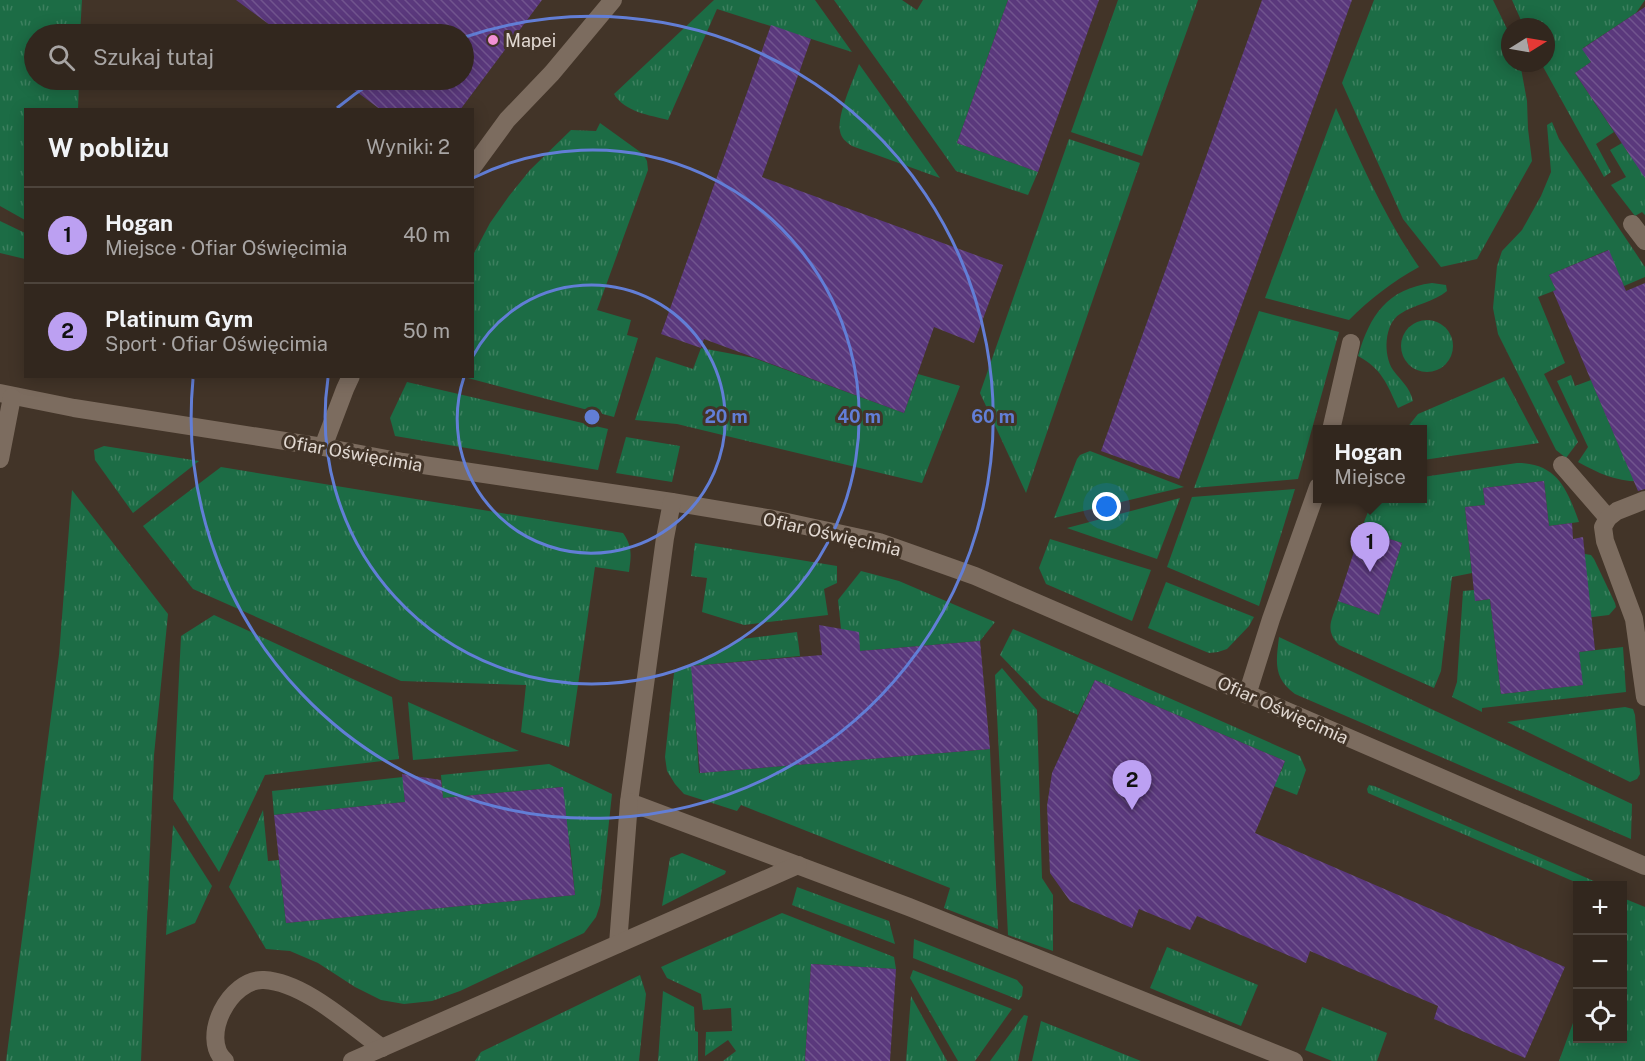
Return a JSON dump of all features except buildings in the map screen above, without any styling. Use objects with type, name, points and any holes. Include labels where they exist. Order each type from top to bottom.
[{"type":"street","points":[[474,165],[507,120],[552,73],[613,0]]},
{"type":"street","points":[[1632,224],[1645,241]]},
{"type":"street","points":[[1332,425],[1351,343]]},
{"type":"street","points":[[323,447],[350,378]]},
{"type":"street","points":[[0,459],[6,395]]},
{"type":"street","name":"Ofiar Oświęcimia","points":[[6,395],[484,475],[672,502],[816,527],[879,542],[975,576],[1645,866]]},
{"type":"street","points":[[1562,465],[1608,518]]},
{"type":"street","points":[[1248,695],[1271,619],[1313,498]]},
{"type":"street","points":[[1645,500],[1617,511],[1608,518],[1603,527],[1605,541],[1633,613],[1645,698]]},
{"type":"street","points":[[618,944],[628,802],[672,502]]},
{"type":"street","points":[[628,802],[798,865],[1294,1061]]},
{"type":"street","points":[[352,1061],[798,865]]},
{"type":"street","points":[[225,1061],[220,1056],[215,1031],[224,1004],[243,985],[262,979],[298,990],[382,1048]]},
{"type":"green space","points":[[0,0],[82,0],[81,24],[24,24],[24,90],[79,90],[78,108],[24,108],[24,219],[0,206]]},
{"type":"green space","points":[[714,0],[815,0],[852,52],[717,9],[668,120],[638,112],[624,105],[614,94]]},
{"type":"green space","points":[[834,0],[902,0],[917,10],[923,0],[1008,0],[957,143],[1038,172],[1028,195],[956,171]]},
{"type":"green space","points":[[1118,0],[1198,0],[1142,156],[1071,132]]},
{"type":"green space","points":[[1374,0],[1493,0],[1502,18],[1501,72],[1522,72],[1527,101],[1532,161],[1477,259],[1441,267],[1403,219],[1342,83]]},
{"type":"green space","points":[[1512,0],[1645,0],[1636,13],[1583,48],[1591,62],[1575,73],[1614,132],[1596,144],[1611,172],[1604,177],[1546,72],[1555,72],[1555,18],[1520,18]]},
{"type":"green space","points":[[859,64],[940,178],[852,146],[843,138],[840,131],[841,116]]},
{"type":"green space","points":[[1336,108],[1384,210],[1419,267],[1382,291],[1349,320],[1265,298]]},
{"type":"green space","points":[[1552,122],[1559,139],[1645,267],[1645,277],[1624,286],[1608,250],[1549,275],[1556,290],[1538,297],[1565,363],[1544,374],[1578,442],[1566,458],[1556,450],[1498,334],[1493,308],[1497,266],[1502,251],[1522,230],[1551,172],[1547,125]]},
{"type":"green space","points":[[600,123],[643,154],[648,170],[597,310],[631,320],[627,335],[638,338],[614,417],[468,378],[474,378],[474,253],[490,223],[530,170],[571,130],[596,131]]},
{"type":"green space","points":[[1069,139],[1140,163],[1026,493],[980,393]]},
{"type":"green space","points":[[1622,143],[1628,153],[1642,145],[1645,149],[1645,215],[1642,212],[1635,216],[1611,185],[1626,177],[1610,150]]},
{"type":"green space","points":[[0,221],[24,233],[24,259],[0,253]]},
{"type":"green space","points":[[1432,283],[1446,285],[1447,291],[1400,314],[1388,332],[1387,348],[1390,364],[1413,401],[1398,408],[1387,384],[1378,372],[1358,356],[1368,328],[1383,306],[1403,291]]},
{"type":"green space","points":[[1259,311],[1339,332],[1298,479],[1194,488]]},
{"type":"green space","points":[[1427,320],[1441,324],[1449,332],[1453,346],[1449,360],[1441,368],[1427,372],[1413,368],[1405,360],[1401,346],[1405,332],[1413,324]]},
{"type":"green space","points":[[701,348],[754,358],[904,413],[918,374],[960,386],[922,483],[677,424],[635,420],[656,357],[693,369]]},
{"type":"green space","points":[[1571,375],[1575,386],[1591,380],[1628,467],[1645,481],[1627,481],[1610,477],[1578,462],[1588,447],[1557,381]]},
{"type":"green space","points":[[1504,377],[1539,443],[1427,459],[1427,425],[1409,425],[1418,414]]},
{"type":"green space","points":[[407,382],[608,429],[598,470],[395,436],[390,418]]},
{"type":"green space","points":[[626,437],[680,446],[672,482],[616,473]]},
{"type":"green space","points":[[104,446],[199,461],[133,513],[95,460],[94,450]]},
{"type":"green space","points":[[1090,451],[1184,487],[1054,518],[1077,459],[1080,455]]},
{"type":"green space","points":[[1517,463],[1531,464],[1551,473],[1558,480],[1570,499],[1579,522],[1549,526],[1544,481],[1483,488],[1485,505],[1465,507],[1472,573],[1452,577],[1441,671],[1434,688],[1339,645],[1331,629],[1338,601],[1379,615],[1402,543],[1361,530],[1371,503],[1427,503],[1427,476]]},
{"type":"green space","points":[[221,467],[623,533],[630,547],[629,572],[595,567],[569,747],[521,732],[526,685],[401,681],[193,589],[143,526]]},
{"type":"green space","points":[[1295,489],[1259,606],[1167,567],[1192,497]]},
{"type":"green space","points":[[72,490],[168,614],[154,755],[141,1061],[6,1061],[59,655]]},
{"type":"green space","points":[[1180,498],[1157,559],[1067,528]]},
{"type":"green space","points":[[1050,539],[1151,570],[1132,621],[1046,584],[1039,568]]},
{"type":"green space","points":[[695,543],[837,566],[837,583],[824,589],[828,615],[744,625],[702,612],[707,578],[691,576]]},
{"type":"green space","points":[[1591,555],[1594,559],[1616,607],[1609,615],[1576,619],[1553,557]]},
{"type":"green space","points":[[861,571],[899,581],[995,622],[980,641],[860,651],[841,629],[838,600]]},
{"type":"green space","points":[[1166,582],[1254,617],[1249,626],[1227,649],[1209,653],[1148,628]]},
{"type":"green space","points":[[1474,590],[1476,601],[1490,599],[1501,694],[1582,685],[1579,652],[1623,647],[1626,692],[1482,708],[1482,712],[1452,697],[1457,682],[1463,591]]},
{"type":"green space","points":[[214,615],[392,697],[399,759],[265,775],[219,872],[173,799],[181,636]]},
{"type":"green space","points":[[1013,629],[1300,756],[1306,770],[1297,795],[1256,779],[1262,764],[1281,772],[1285,761],[1095,680],[1078,715],[1042,698],[1000,655]]},
{"type":"green space","points":[[797,632],[800,656],[692,666],[699,773],[990,749],[998,929],[944,908],[950,888],[741,805],[737,811],[684,794],[675,784],[667,771],[665,757],[674,673],[742,639]]},
{"type":"green space","points":[[1279,637],[1632,804],[1631,839],[1295,694],[1279,676],[1277,662]]},
{"type":"green space","points":[[1002,668],[1037,710],[1042,878],[1053,895],[1053,951],[1008,935],[995,675]]},
{"type":"green space","points":[[408,702],[519,751],[413,760]]},
{"type":"green space","points":[[1625,707],[1633,709],[1635,715],[1640,774],[1637,779],[1630,782],[1507,722]]},
{"type":"green space","points":[[549,764],[612,794],[600,905],[596,917],[584,933],[460,991],[432,1001],[404,1004],[381,1000],[355,987],[318,963],[290,951],[266,949],[229,887],[263,810],[268,861],[279,860],[286,923],[575,895],[570,844],[562,845],[563,787],[443,798],[441,775]]},
{"type":"green space","points":[[403,777],[405,802],[274,815],[272,791]]},
{"type":"green space","points":[[1369,785],[1374,786],[1594,881],[1573,881],[1368,793]]},
{"type":"green space","points":[[173,825],[212,886],[195,923],[166,935]]},
{"type":"green space","points":[[682,853],[726,871],[725,874],[662,906],[670,858]]},
{"type":"green space","points":[[797,887],[889,921],[895,944],[792,905]]},
{"type":"green space","points":[[1627,900],[1645,907],[1645,1061],[1559,1061],[1573,1023],[1573,1043],[1627,1043]]},
{"type":"green space","points":[[782,913],[894,957],[896,969],[811,964],[805,1061],[723,1061],[736,1051],[728,1040],[705,1056],[706,1032],[732,1031],[731,1008],[703,1010],[701,994],[667,978],[661,967]]},
{"type":"green space","points":[[914,939],[1017,980],[1023,987],[1022,996],[1019,1000],[913,958]]},
{"type":"green space","points":[[1167,947],[1258,985],[1241,1026],[1150,988]]},
{"type":"green space","points":[[913,970],[1012,1009],[975,1061],[958,1061],[910,978]]},
{"type":"green space","points":[[640,975],[646,994],[639,1061],[475,1061],[481,1052]]},
{"type":"green space","points":[[663,991],[694,1007],[695,1031],[698,1032],[698,1061],[658,1061]]},
{"type":"green space","points":[[911,996],[947,1061],[906,1061]]},
{"type":"green space","points":[[1322,1007],[1387,1033],[1377,1061],[1332,1061],[1305,1050]]},
{"type":"green space","points":[[1024,1015],[1028,1016],[1018,1061],[990,1061]]},
{"type":"green space","points":[[1041,1021],[1141,1061],[1032,1061]]},
{"type":"place","name":"Mapei","points":[[493,40]]},
{"type":"place","name":"Hogan","points":[[1370,572]]},
{"type":"place","name":"Platinum Gym","points":[[1132,810]]}]
